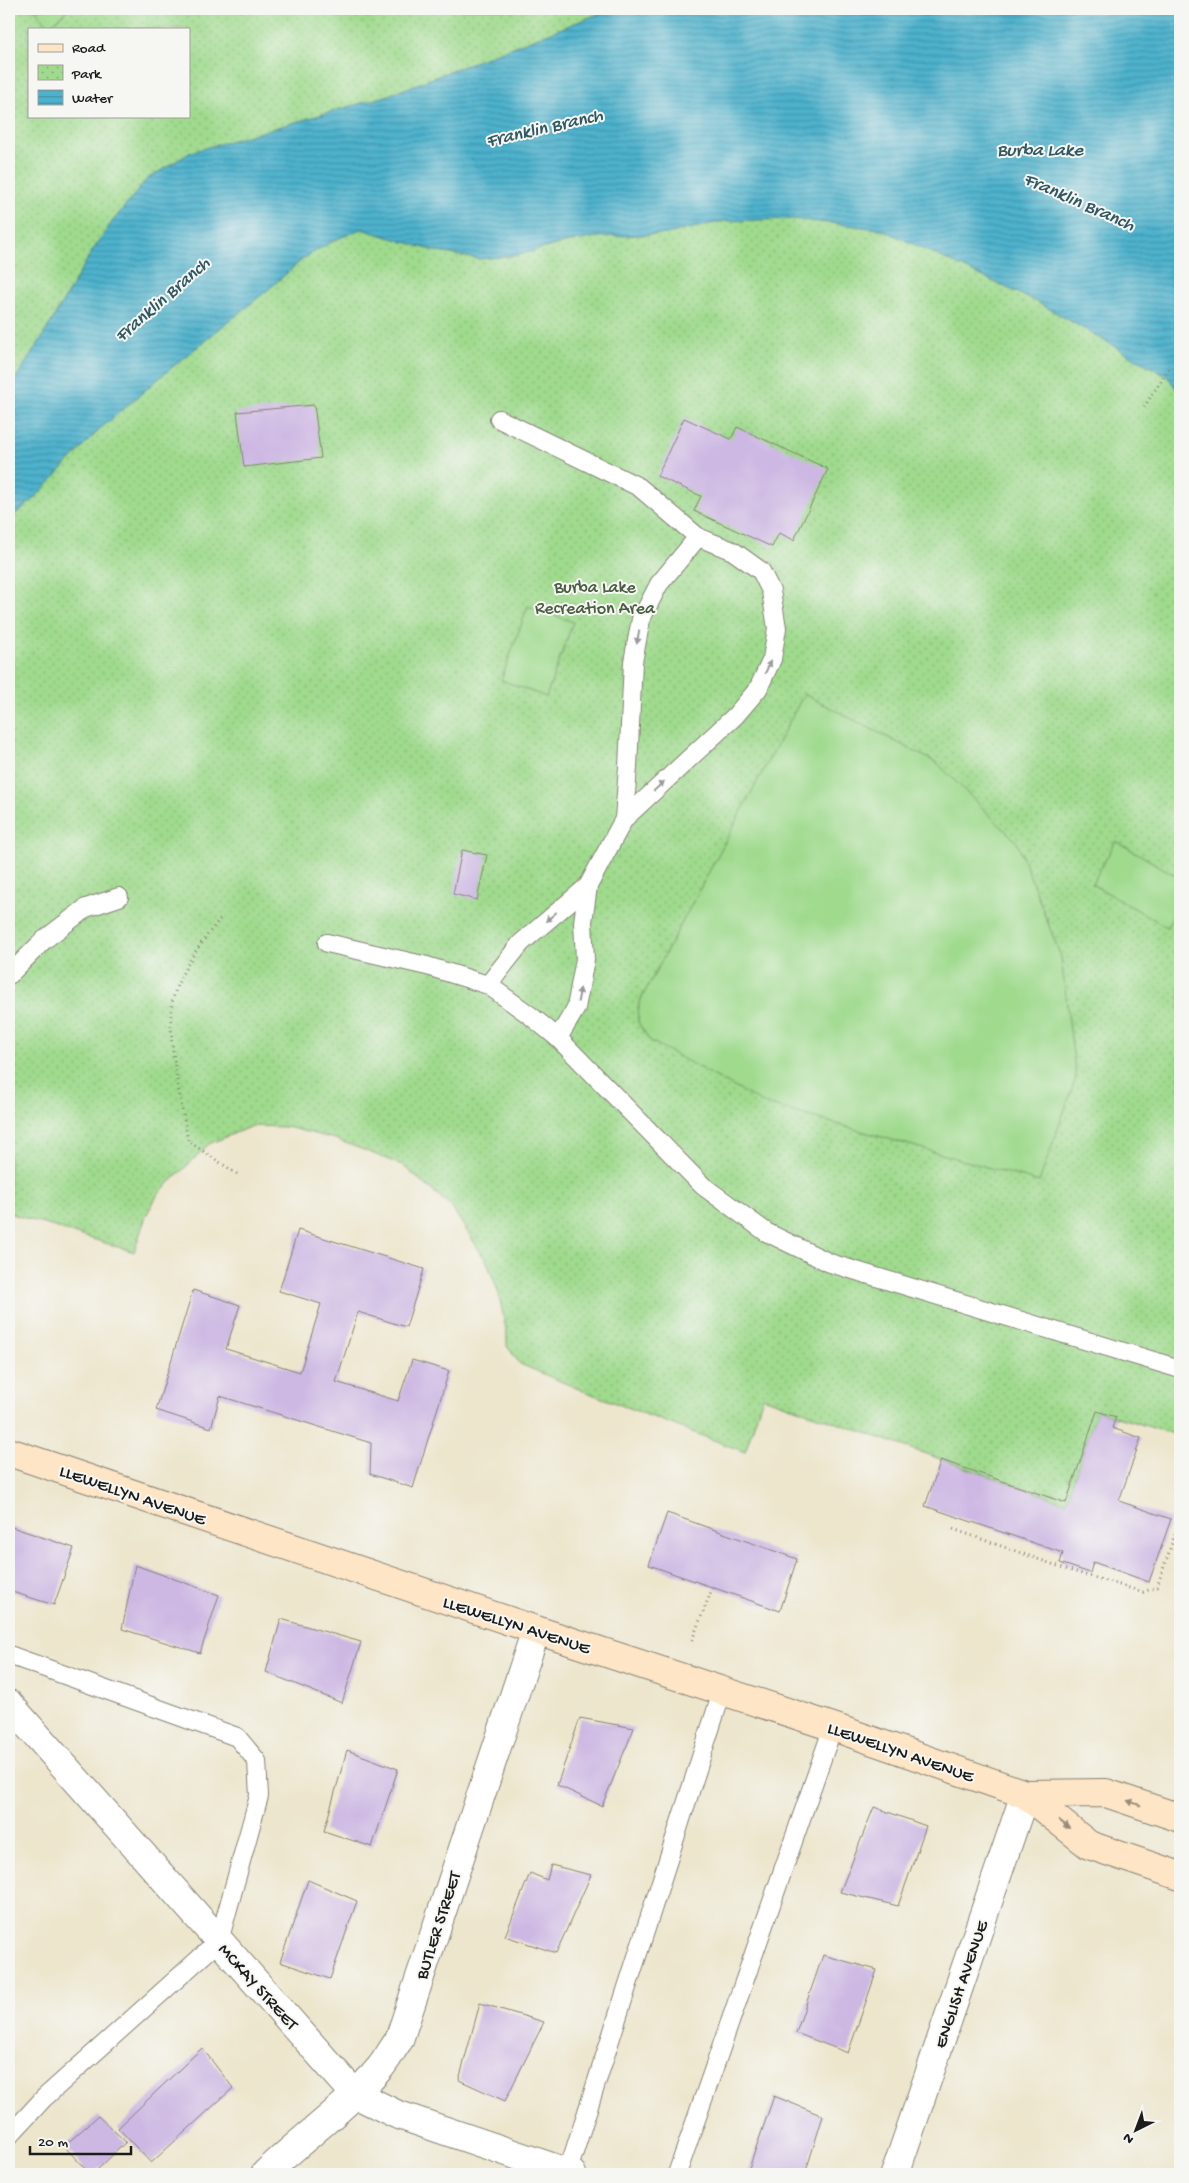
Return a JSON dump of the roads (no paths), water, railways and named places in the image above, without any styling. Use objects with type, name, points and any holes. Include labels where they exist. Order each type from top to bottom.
[{"type":"street","name":"LLEWELLYN AVENUE","points":[[9,1452],[536,1630],[833,1727],[1025,1794],[1090,1845],[1180,1876]]},
{"type":"street","name":"BUTLER STREET","points":[[265,2174],[295,2145],[355,2094],[380,2068],[399,2040],[536,1630]]},
{"type":"street","name":"MCKAY STREET","points":[[9,1704],[355,2094],[396,2114],[569,2174]]},
{"type":"street","name":"LLEWELLYN AVENUE","points":[[1025,1794],[1106,1793],[1180,1818]]},
{"type":"street","name":"ENGLISH AVENUE","points":[[895,2174],[1025,1794]]},
{"type":"lane","points":[[499,418],[639,487],[698,537],[732,551],[761,571],[771,591],[777,628],[772,659],[758,689],[735,716],[624,819],[588,886],[583,922],[585,959],[576,1008],[558,1038]]},
{"type":"lane","points":[[624,819],[633,662],[641,619],[659,584],[698,537]]},
{"type":"lane","points":[[488,986],[521,943],[588,886]]},
{"type":"lane","points":[[9,976],[44,940],[86,908],[119,897]]},
{"type":"lane","points":[[327,943],[427,966],[488,986],[531,1016],[558,1038],[702,1186],[766,1232],[830,1263],[1180,1370]]},
{"type":"lane","points":[[9,1656],[237,1737],[257,1761],[259,1796],[219,1941],[44,2098],[9,2136]]},
{"type":"lane","points":[[569,2174],[722,1692]]},
{"type":"lane","points":[[676,2174],[833,1727]]},
{"type":"water","name":"Burba Lake","points":[[611,9],[1180,9],[1180,394],[1168,377],[1037,302],[881,229],[793,219],[724,221],[666,234],[597,237],[559,244],[519,255],[480,259],[438,252],[361,229],[333,241],[304,258],[101,428],[33,500],[9,519],[9,389],[43,336],[91,253],[112,222],[147,179],[191,152],[386,96]]},
{"type":"water label","name":"Franklin Branch","points":[[544,126]]},
{"type":"water label","name":"Franklin Branch","points":[[1080,200]]},
{"type":"water label","name":"Franklin Branch","points":[[161,298]]},
{"type":"park label","name":"Burba Lake Recreation Area","points":[[595,596]]}]
